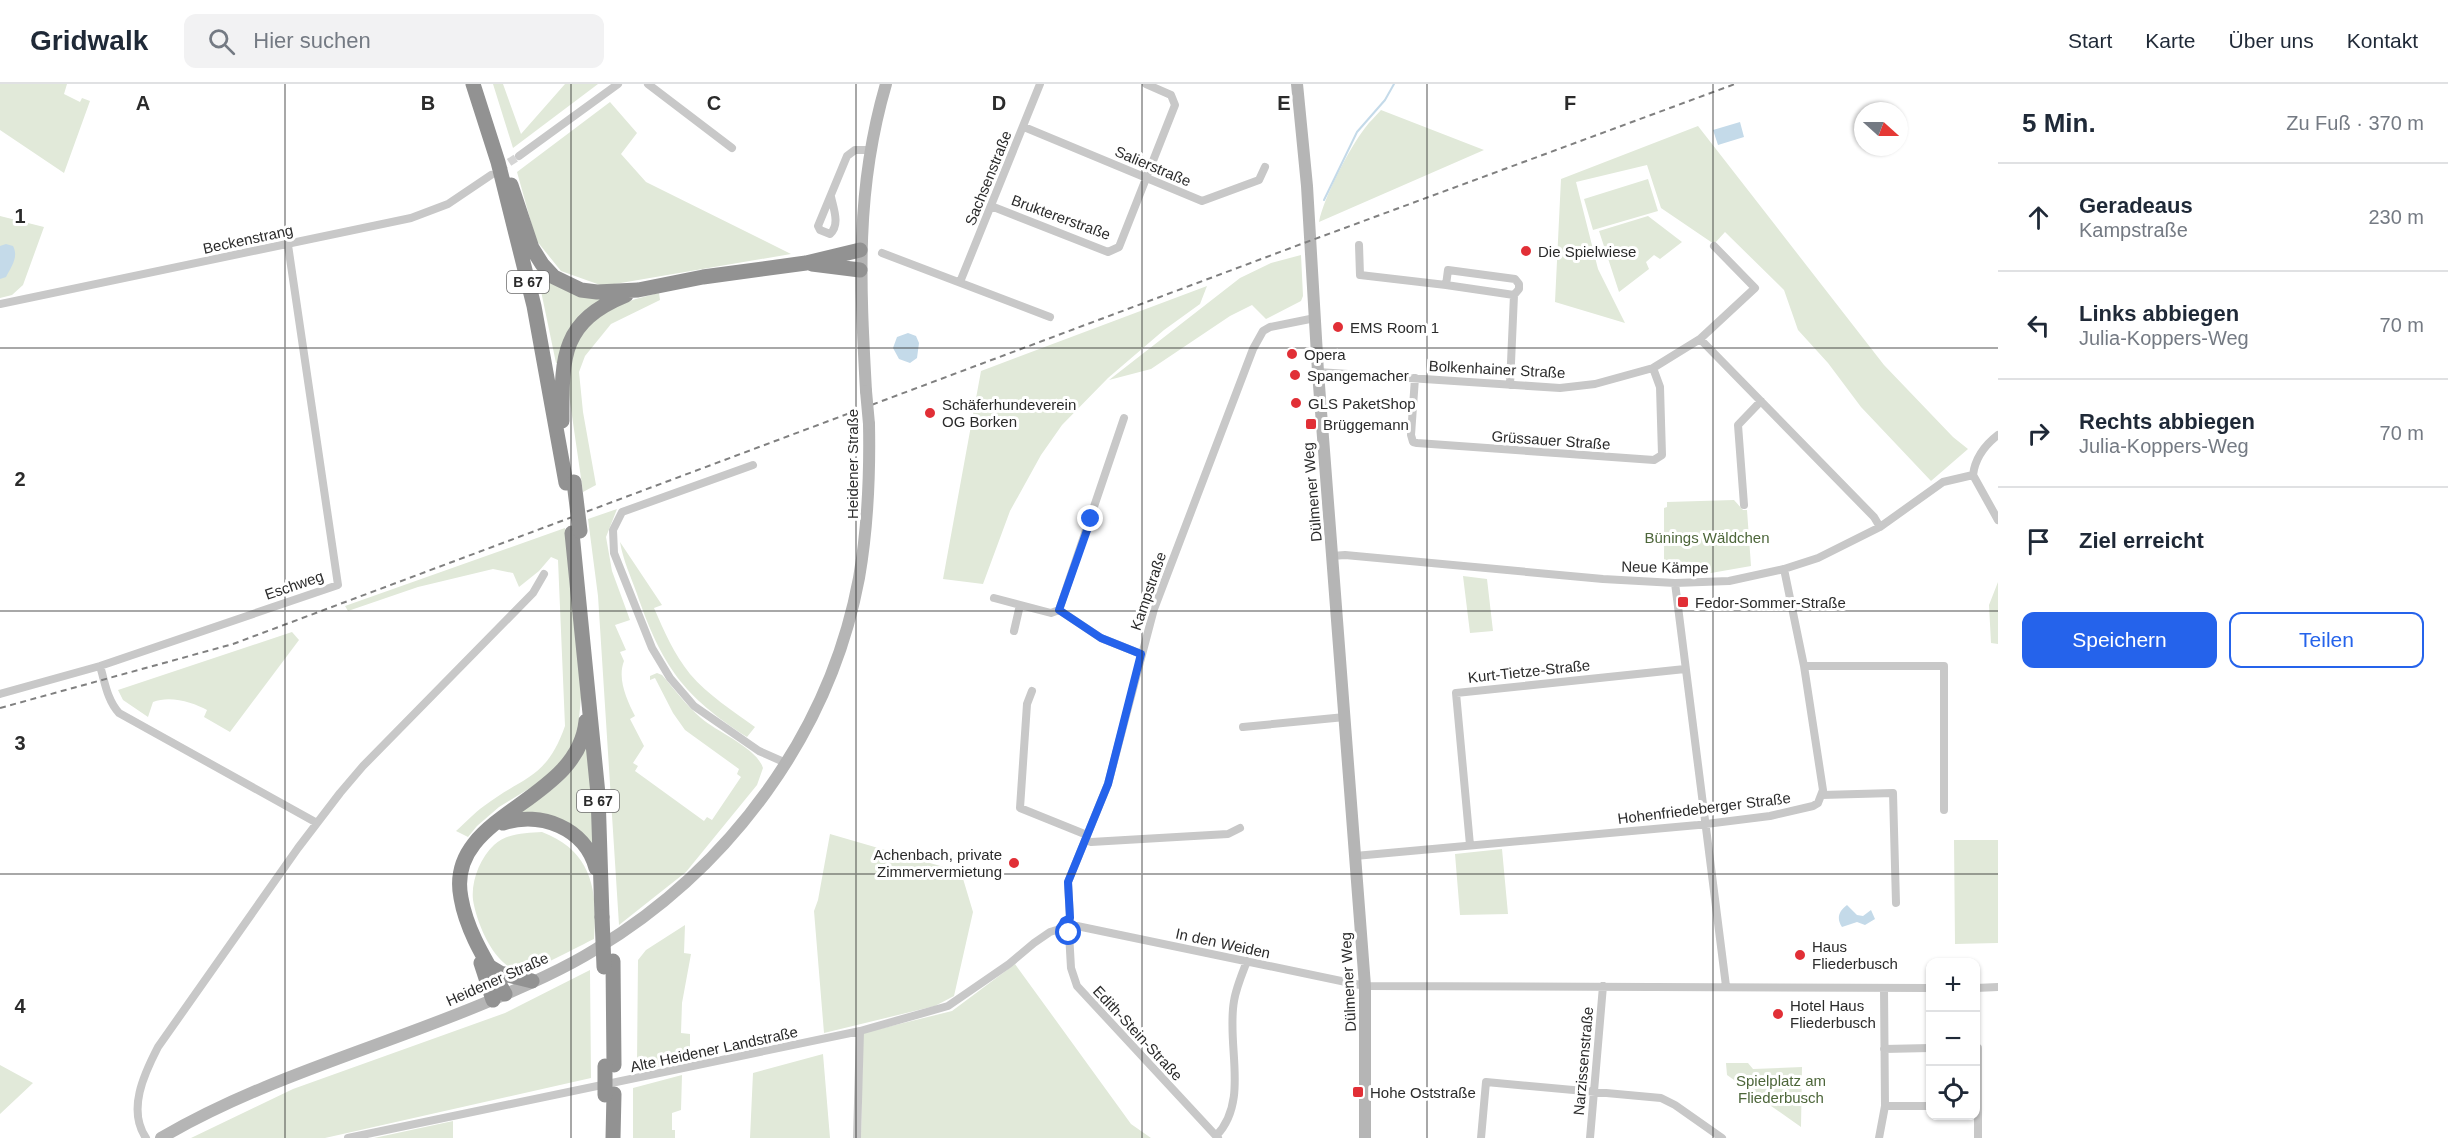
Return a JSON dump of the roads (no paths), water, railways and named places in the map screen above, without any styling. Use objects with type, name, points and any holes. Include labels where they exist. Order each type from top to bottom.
[{"type":"highway","name":"B 67","points":[[473,84],[498,162],[534,306],[570,483]]},
{"type":"highway","name":"B 67","points":[[482,84],[511,185],[562,421],[608,818],[606,915]]},
{"type":"highway","points":[[511,185],[532,248],[554,277],[581,291],[638,290],[724,273],[806,262],[860,250]]},
{"type":"highway","points":[[806,262],[860,270]]},
{"type":"highway","points":[[562,421],[563,369],[573,336],[593,312],[610,301],[638,290]]},
{"type":"highway","name":"B 67","points":[[576,532],[606,915],[609,1095],[613,1138]]},
{"type":"highway","points":[[499,997],[490,967],[463,909],[459,880],[468,852],[489,827],[531,799],[572,762],[585,730],[588,686]]},
{"type":"highway","points":[[489,827],[517,818],[533,818],[553,822],[573,834],[590,852],[606,915]]},
{"type":"highway","points":[[478,945],[483,973],[499,997]]},
{"type":"highway","points":[[490,967],[500,973],[532,981]]},
{"type":"highway","name":"B 67","points":[[605,1138],[609,1095]]},
{"type":"main road","name":"Heidener Straße","points":[[161,1138],[212,1111],[302,1071],[499,997],[594,951],[631,927],[677,891],[717,854],[750,815],[786,763],[831,675],[853,605],[862,557],[868,509],[869,424],[860,250],[863,198],[870,150],[886,84]]},
{"type":"main road","name":"Dülmener Weg","points":[[1297,84],[1308,194],[1318,372],[1365,986],[1365,1138]]},
{"type":"street","points":[[519,156],[618,84]]},
{"type":"street","points":[[648,84],[732,148]]},
{"type":"street","name":"Sachsenstraße","points":[[960,282],[1040,84]]},
{"type":"street","name":"Bruktererstraße","points":[[991,206],[1108,252],[1119,247],[1175,105],[1171,94],[1146,84]]},
{"type":"street","name":"Salierstraße","points":[[1024,127],[1202,201],[1259,180],[1265,167]]},
{"type":"street","points":[[831,197],[847,156],[855,150],[870,150]]},
{"type":"street","name":"Beckenstrang","points":[[0,304],[288,245],[429,213],[448,204],[491,175]]},
{"type":"street","name":"Eschweg","points":[[0,694],[100,666],[338,585],[288,245]]},
{"type":"street","points":[[1359,245],[1360,275],[1514,295]]},
{"type":"street","name":"Bolkenhainer Straße","points":[[1318,372],[1560,388],[1595,384],[1653,368],[1700,339],[1755,288],[1714,246]]},
{"type":"street","points":[[882,253],[1050,317]]},
{"type":"street","points":[[1446,285],[1448,270],[1515,279],[1519,284],[1519,289],[1514,295],[1510,385]]},
{"type":"street","name":"Kampstraße","points":[[1070,918],[1068,882],[1108,784],[1154,609],[1253,349],[1263,331],[1270,327],[1315,318]]},
{"type":"street","points":[[1700,339],[1874,517],[1880,527]]},
{"type":"street","name":"Grüssauer Straße","points":[[1415,378],[1411,435],[1413,442],[1654,460],[1662,455],[1660,387],[1653,368]]},
{"type":"street","points":[[1744,505],[1738,425],[1761,401]]},
{"type":"street","points":[[1059,610],[1124,418]]},
{"type":"street","points":[[1998,435],[1981,453],[1974,466],[1973,475],[1998,520]]},
{"type":"street","points":[[753,465],[622,512],[613,530],[614,553],[652,648],[670,678],[694,706],[759,751],[786,763]]},
{"type":"street","name":"Neue Kämpe","points":[[1332,556],[1675,583],[1729,581],[1784,569],[1818,558],[1880,527],[1942,482],[1973,475]]},
{"type":"street","points":[[1784,569],[1804,666],[1822,795],[1893,793],[1896,903]]},
{"type":"street","points":[[146,1138],[138,1120],[138,1102],[146,1074],[158,1047],[317,823],[363,766],[532,593],[544,574]]},
{"type":"street","points":[[1675,583],[1726,986]]},
{"type":"street","points":[[994,598],[1051,613],[1059,610]]},
{"type":"street","points":[[1014,631],[1020,605]]},
{"type":"street","points":[[1059,610],[1101,638],[1141,654]]},
{"type":"street","points":[[100,666],[108,696],[119,713],[317,823]]},
{"type":"street","points":[[1804,666],[1944,666],[1944,810]]},
{"type":"street","name":"Kurt-Tietze-Straße","points":[[1470,845],[1456,693],[1685,669]]},
{"type":"street","points":[[1032,691],[1027,704],[1020,808],[1086,837],[1091,842],[1228,834],[1240,828]]},
{"type":"street","points":[[1242,727],[1345,717]]},
{"type":"street","name":"Hohenfriedeberger Straße","points":[[1355,856],[1634,832],[1770,816],[1813,806],[1822,795]]},
{"type":"street","points":[[1070,918],[1076,922],[1077,926],[1073,932],[1066,930],[1064,921],[1070,918]]},
{"type":"street","name":"In den Weiden","points":[[1077,926],[1365,986]]},
{"type":"street","name":"Alte Heidener Landstraße","points":[[348,1138],[860,1031],[948,1006],[1010,964],[1050,932],[1066,930]]},
{"type":"street","name":"Edith-Stein-Straße","points":[[1066,930],[1071,968],[1077,986],[1217,1137]]},
{"type":"street","points":[[1217,1137],[1225,1127],[1234,1105],[1234,1001],[1247,961]]},
{"type":"street","points":[[1365,986],[1926,988]]},
{"type":"street","name":"Narzissenstraße","points":[[1590,1138],[1603,986]]},
{"type":"street","points":[[1980,988],[1998,987]]},
{"type":"street","points":[[1880,1138],[1885,1106],[1884,988]]},
{"type":"street","points":[[857,1138],[860,1031]]},
{"type":"street","points":[[1884,1048],[1926,1048]]},
{"type":"street","points":[[1481,1138],[1486,1082],[1661,1098],[1675,1105],[1722,1138]]},
{"type":"street","points":[[1885,1106],[1926,1106]]},
{"type":"street","points":[[1977,1120],[1978,1138]]},
{"type":"water","points":[[1740,122],[1744,137],[1718,145],[1713,130]]},
{"type":"water","points":[[6,244],[13,246],[15,258],[6,277],[0,279],[0,246]]},
{"type":"water","points":[[908,333],[916,336],[919,343],[917,358],[910,363],[899,359],[893,348],[897,337]]},
{"type":"water","points":[[1847,905],[1857,915],[1863,916],[1871,910],[1875,919],[1865,925],[1857,922],[1842,927],[1839,915]]},
{"type":"waterway","points":[[1324,200],[1357,132],[1385,100],[1394,84]]},
{"type":"tunnel","points":[[499,169],[519,156]]},
{"type":"railway","points":[[0,708],[233,644],[1735,84]]},
{"type":"place","name":"Die Spielwiese","points":[[1526,251]]},
{"type":"place","name":"EMS Room 1","points":[[1338,327]]},
{"type":"place","name":"Opera","points":[[1292,354]]},
{"type":"place","name":"Spangemacher","points":[[1295,375]]},
{"type":"place","name":"GLS PaketShop","points":[[1296,403]]},
{"type":"place","name":"Schäferhundeverein OG Borken","points":[[930,413]]},
{"type":"place","name":"Brüggemann","points":[[1311,424]]},
{"type":"place","name":"Fedor-Sommer-Straße","points":[[1683,602]]},
{"type":"place","name":"Achenbach, private Zimmervermietung","points":[[1014,863]]},
{"type":"place","name":"Haus Fliederbusch","points":[[1800,955]]},
{"type":"place","name":"Hotel Haus Fliederbusch","points":[[1778,1014]]},
{"type":"place","name":"Hohe Oststraße","points":[[1358,1092]]},
{"type":"park label","name":"Bünings Wäldchen","points":[[1707,537]]},
{"type":"park label","name":"Spielplatz am Fliederbusch","points":[[1781,1088]]}]
